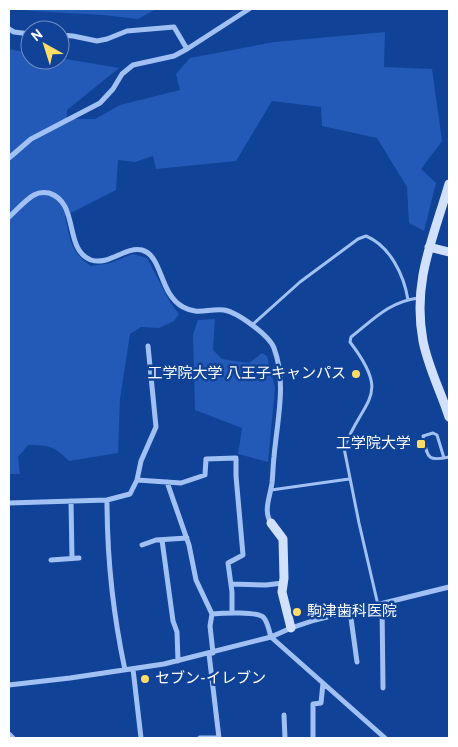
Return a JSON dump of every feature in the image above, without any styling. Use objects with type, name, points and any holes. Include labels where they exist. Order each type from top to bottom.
[{"type":"street","points":[[9,158],[32,139],[100,103],[113,89],[122,74],[134,65],[165,59],[187,49],[249,9]]},
{"type":"street","points":[[70,36],[96,41],[127,31],[174,26],[187,49]]},
{"type":"street","points":[[449,184],[429,247],[422,274],[419,298],[423,342],[449,417]]},
{"type":"street","points":[[9,218],[35,195],[46,192],[55,195],[65,205],[79,250],[89,259],[101,261],[136,250],[146,252],[155,261],[168,293],[178,304],[192,311],[226,311],[251,325],[270,340],[277,356],[281,387],[280,413],[267,512],[268,519],[283,539],[282,592],[291,628]]},
{"type":"street","points":[[429,247],[449,252]]},
{"type":"street","points":[[9,503],[107,500],[130,494],[138,480],[141,461],[156,427],[148,346]]},
{"type":"street","points":[[138,480],[181,483],[205,475],[206,459],[236,458],[243,554],[228,563],[232,612]]},
{"type":"street","points":[[167,482],[186,538],[196,580],[212,614],[210,626],[211,653],[219,738],[200,738]]},
{"type":"street","points":[[107,500],[107,544],[118,634],[125,670]]},
{"type":"street","points":[[71,501],[72,558]]},
{"type":"street","points":[[142,545],[156,540],[186,538]]},
{"type":"street","points":[[162,540],[172,621],[177,632],[178,661]]},
{"type":"street","points":[[51,560],[79,558]]},
{"type":"street","points":[[230,584],[266,585],[283,583]]},
{"type":"street","points":[[9,685],[133,669],[178,661],[271,637],[291,628],[350,611],[449,587]]},
{"type":"street","points":[[380,604],[383,688]]},
{"type":"street","points":[[350,611],[357,662]]},
{"type":"street","points":[[212,614],[232,612],[262,615],[266,619],[271,637],[385,738]]},
{"type":"street","points":[[133,669],[141,738]]},
{"type":"street","points":[[313,738],[313,704],[321,703],[323,683]]},
{"type":"street","points":[[284,715],[285,738]]},
{"type":"street","points":[[9,734],[13,738]]},
{"type":"lane","points":[[251,325],[300,282],[358,239],[366,236],[374,240],[386,252],[402,276],[408,300]]},
{"type":"lane","points":[[380,604],[349,478],[344,448],[369,401],[373,389],[368,368],[350,342],[351,336],[385,309],[419,298]]},
{"type":"lane","points":[[444,458],[437,434],[433,433],[424,436],[427,453],[430,458],[436,460],[449,457]]},
{"type":"lane","points":[[271,490],[349,478]]},
{"type":"shaded area","points":[[20,9],[156,9],[138,19]]},
{"type":"shaded area","points":[[385,32],[384,67],[432,69],[442,141],[421,169],[436,183],[424,231],[409,223],[407,187],[377,138],[322,126],[321,107],[272,101],[236,161],[156,169],[153,156],[135,162],[118,160],[116,190],[65,216],[72,244],[79,256],[91,266],[110,263],[133,254],[147,258],[170,302],[179,314],[174,321],[159,328],[141,327],[130,334],[120,399],[118,453],[69,461],[51,447],[28,445],[18,457],[20,474],[9,474],[9,49],[20,51],[20,70],[70,70],[70,60],[119,68],[67,110],[67,119],[95,119],[120,105],[180,90],[176,74],[190,58],[274,42]]},
{"type":"shaded area","points":[[215,319],[213,350],[222,359],[249,363],[262,353],[267,356],[275,388],[268,462],[238,454],[242,428],[195,410],[193,334],[198,320]]},
{"type":"place","name":"工学院大学 八王子キャンパス","points":[[356,374]]},
{"type":"place","name":"工学院大学","points":[[421,444]]},
{"type":"place","name":"駒津歯科医院","points":[[297,612]]},
{"type":"place","name":"セブン-イレブン","points":[[145,679]]}]
